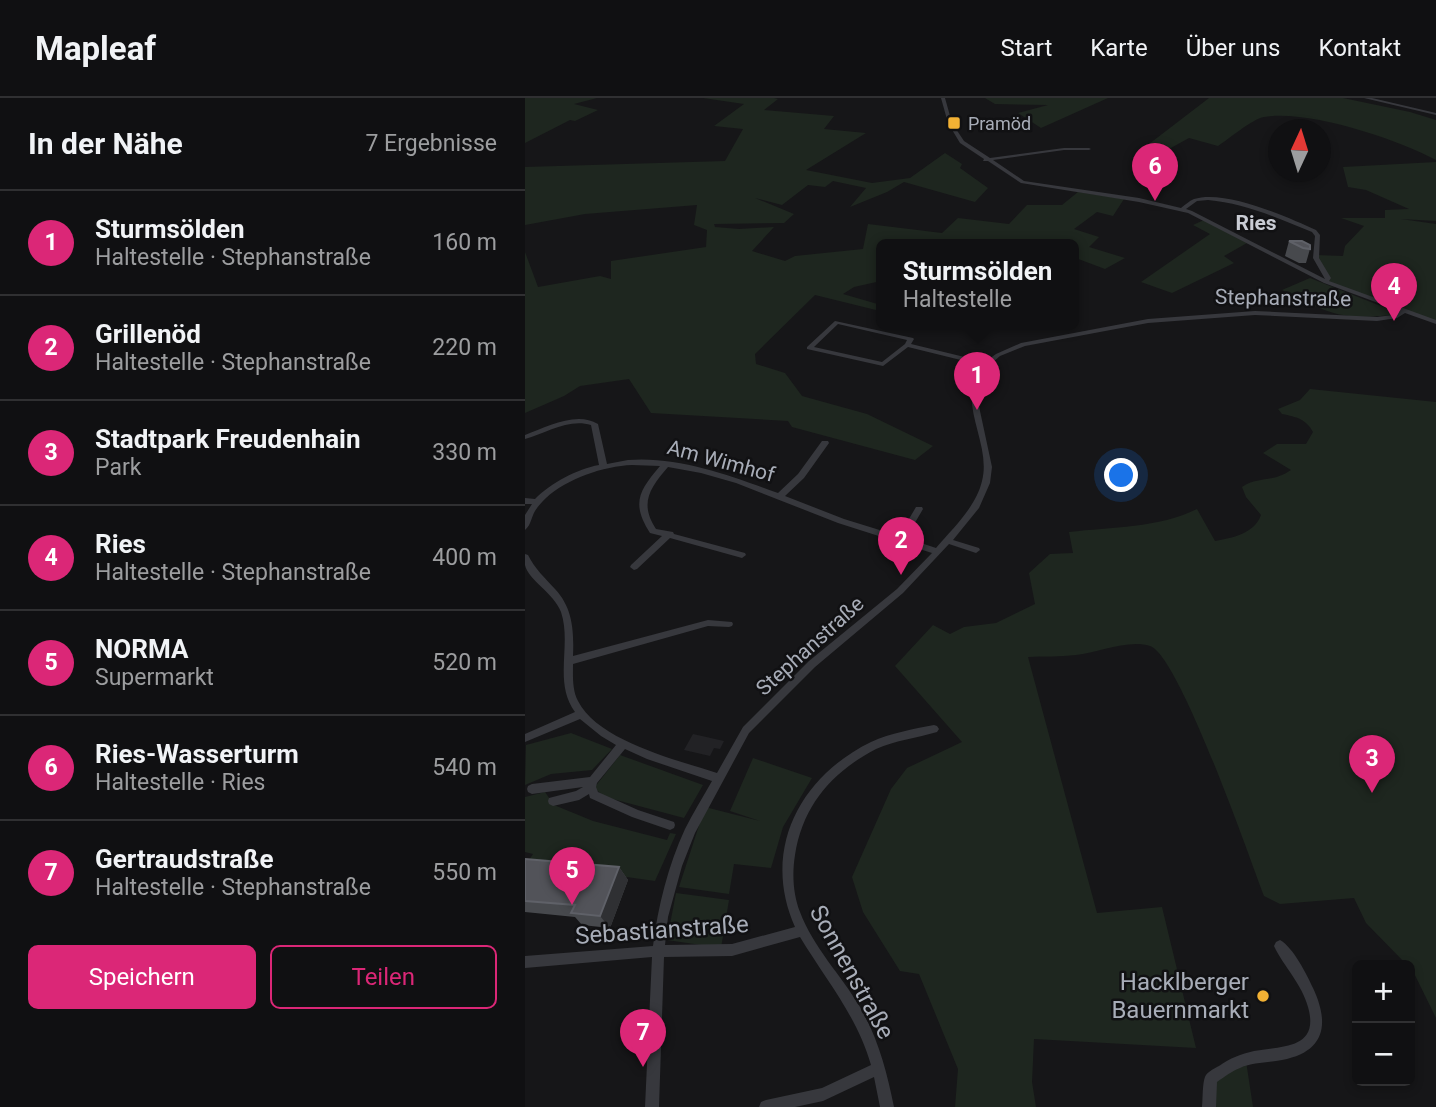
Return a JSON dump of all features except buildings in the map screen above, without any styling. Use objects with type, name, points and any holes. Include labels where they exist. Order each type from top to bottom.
[{"type":"street","points":[[943,98],[950,123],[962,142],[985,160],[1031,185],[1119,196],[1182,209],[1212,221],[1326,282],[1436,322]]},
{"type":"street","points":[[1366,98],[1436,114]]},
{"type":"street","points":[[985,160],[1055,150],[1090,149]]},
{"type":"street","points":[[1182,209],[1197,200],[1215,200],[1270,212],[1314,231],[1318,236],[1316,258],[1328,278],[1326,282]]},
{"type":"street","name":"Stephanstraße","points":[[652,1107],[658,951],[662,917],[676,866],[690,831],[746,730],[813,664],[900,591],[948,541],[976,506],[986,483],[987,454],[974,397],[975,380],[986,364],[1006,350],[1023,344],[1136,323],[1255,313],[1388,319],[1403,312]]},
{"type":"street","points":[[837,322],[911,339],[907,345],[883,364],[809,348],[837,322]]},
{"type":"street","points":[[888,333],[891,330]]},
{"type":"street","points":[[907,345],[986,364]]},
{"type":"street","points":[[525,437],[577,421],[592,422],[603,466]]},
{"type":"street","name":"Am Wimhof","points":[[780,496],[801,477],[825,443]]},
{"type":"street","name":"Am Wimhof","points":[[525,527],[537,502],[570,478],[603,466],[644,462],[707,473],[938,552]]},
{"type":"street","points":[[665,465],[645,494],[641,509],[644,519],[653,531],[743,555]]},
{"type":"street","points":[[525,501],[537,502]]},
{"type":"street","points":[[902,538],[919,509]]},
{"type":"street","points":[[634,567],[670,534]]},
{"type":"street","points":[[948,541],[976,550]]},
{"type":"street","points":[[525,557],[528,567],[561,603],[569,641],[568,684],[572,703],[579,715],[600,732],[624,743],[717,778]]},
{"type":"street","points":[[569,661],[708,623],[729,624]]},
{"type":"street","points":[[525,738],[579,715]]},
{"type":"street","name":"Sonnenstraße","points":[[887,1107],[879,1068],[855,1011],[801,931],[788,896],[788,857],[797,822],[812,793],[839,769],[867,749],[898,734],[934,729]]},
{"type":"street","points":[[553,801],[579,796],[592,784],[624,743]]},
{"type":"street","points":[[532,789],[592,784]]},
{"type":"street","points":[[592,784],[594,795],[606,802],[670,825]]},
{"type":"street","name":"Sebastianstraße","points":[[525,962],[658,951],[732,950],[801,931]]},
{"type":"street","points":[[1209,1107],[1210,1079],[1242,1060],[1291,1051],[1307,1045],[1315,1035],[1315,1010],[1308,986],[1280,946]]},
{"type":"street","points":[[766,1107],[823,1094],[879,1068]]},
{"type":"shaded area","points":[[525,98],[597,98],[574,104],[598,110],[575,121],[570,120],[525,143]]},
{"type":"shaded area","points":[[703,98],[774,98],[778,99],[764,110],[834,116],[824,129],[866,133],[806,170],[872,183],[910,178],[945,153],[962,164],[960,168],[988,188],[975,202],[904,182],[850,207],[866,188],[833,181],[825,187],[808,185],[782,205],[755,198],[794,214],[784,223],[714,224],[715,227],[739,229],[774,227],[752,251],[785,261],[795,256],[863,249],[868,224],[942,233],[958,218],[1009,224],[1027,205],[1062,205],[1078,192],[1124,199],[1113,216],[1097,212],[1074,229],[1099,237],[1089,247],[1125,258],[1105,269],[1079,259],[1079,239],[876,239],[876,282],[854,287],[843,294],[876,304],[876,310],[815,295],[755,354],[756,364],[785,373],[802,396],[867,414],[933,446],[915,460],[792,427],[788,421],[651,413],[629,379],[580,386],[525,413],[525,252],[538,287],[600,276],[611,279],[611,261],[706,247],[707,230],[694,225],[697,205],[585,214],[525,225],[525,167],[725,161],[743,129],[714,126],[744,104]]},
{"type":"shaded area","points":[[985,98],[1108,98],[1041,128],[1018,113],[1048,105],[995,104]]},
{"type":"shaded area","points":[[1209,98],[1343,98],[1436,120],[1436,160],[1399,143],[1331,123],[1331,119],[1304,117],[1264,117],[1247,125],[1218,146],[1189,138],[1169,149],[1149,144]]},
{"type":"shaded area","points":[[1436,162],[1436,221],[1401,219],[1436,224],[1436,322],[1350,292],[1327,280],[1315,255],[1343,256],[1345,246],[1364,226],[1341,218],[1385,218],[1385,210],[1409,209],[1366,190],[1348,187],[1343,167]]},
{"type":"shaded area","points":[[1204,220],[1247,243],[1224,256],[1234,263],[1172,293],[1141,282],[1210,234],[1193,225]]},
{"type":"shaded area","points":[[1310,278],[1393,312],[1391,315],[1373,317],[1346,316],[1322,309],[1282,290]]},
{"type":"shaded area","points":[[1310,389],[1436,402],[1436,1018],[1415,975],[1415,960],[1402,960],[1366,923],[1354,898],[1280,904],[1264,896],[1195,719],[1163,658],[1150,646],[1132,644],[1085,654],[1028,657],[1097,913],[1162,907],[1196,1048],[1034,1039],[1032,1082],[1036,1107],[955,1107],[958,1069],[919,974],[900,971],[863,912],[852,877],[891,789],[907,768],[962,742],[895,666],[933,625],[950,634],[964,627],[996,623],[1035,604],[1029,573],[1050,554],[1073,553],[1069,532],[1151,523],[1197,509],[1215,541],[1248,531],[1261,515],[1246,497],[1242,487],[1278,477],[1291,470],[1263,453],[1277,444],[1306,444],[1313,432],[1301,419],[1282,414],[1278,409],[1300,400]]},
{"type":"shaded area","points":[[571,733],[612,749],[592,770],[551,774],[525,785],[526,745]]},
{"type":"shaded area","points":[[693,734],[724,741],[720,749],[714,748],[710,756],[684,750]]},
{"type":"shaded area","points":[[620,755],[703,785],[684,818],[605,797],[594,788]]},
{"type":"shaded area","points":[[753,758],[812,778],[783,827],[771,868],[734,864],[729,894],[679,887],[705,807],[760,821],[730,811]]},
{"type":"shaded area","points":[[545,792],[554,805],[593,821],[667,840],[670,833],[676,834],[655,881],[527,863],[533,854],[525,852],[525,797]]},
{"type":"shaded area","points":[[676,893],[729,900],[721,948],[667,940]]},
{"type":"shaded area","points":[[1246,1061],[1253,1107],[1210,1107],[1209,1079]]},
{"type":"place","name":"Pramöd","points":[[954,123]]},
{"type":"place","name":"Ries-Wasserturm","points":[[1155,201]]},
{"type":"place","name":"Ries","points":[[1394,321]]},
{"type":"place","name":"Sturmsölden","points":[[977,410]]},
{"type":"place","name":"Grillenöd","points":[[901,575]]},
{"type":"place","name":"Stadtpark Freudenhain","points":[[1372,793]]},
{"type":"place","name":"NORMA","points":[[572,905]]},
{"type":"place","name":"Hacklberger Bauernmarkt","points":[[1263,996]]},
{"type":"place","name":"Gertraudstraße","points":[[643,1067]]},
{"type":"district","name":"Ries","points":[[1256,223]]}]
